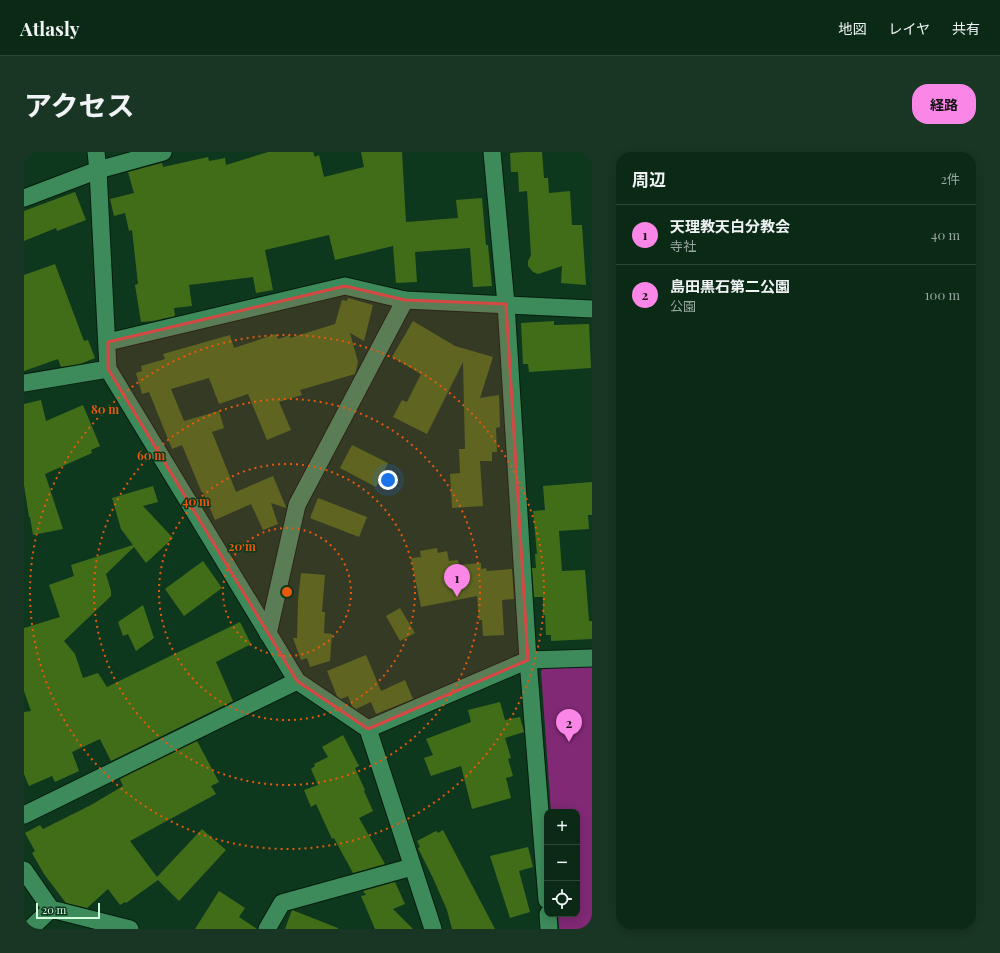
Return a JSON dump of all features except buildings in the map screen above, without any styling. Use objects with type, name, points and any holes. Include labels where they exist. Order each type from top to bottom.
[{"type":"street","points":[[96,152],[108,342],[108,369],[297,681],[368,729],[433,929]]},
{"type":"street","points":[[24,198],[98,170],[163,152]]},
{"type":"street","points":[[492,152],[506,304],[528,660],[545,881]]},
{"type":"street","points":[[108,342],[345,286],[405,300],[592,309]]},
{"type":"street","points":[[268,634],[297,505],[405,300]]},
{"type":"street","points":[[24,383],[108,369]]},
{"type":"street","points":[[368,729],[528,660],[592,658]]},
{"type":"street","points":[[24,815],[297,681]]},
{"type":"street","points":[[266,929],[282,903],[412,867]]},
{"type":"street","points":[[24,870],[51,909],[130,929]]},
{"type":"street","points":[[30,929],[51,909]]},
{"type":"street","points":[[548,917],[549,929]]},
{"type":"highlighted area","points":[[345,286],[405,300],[506,304],[528,660],[368,729],[297,681],[108,369],[108,342]]},
{"type":"shaded area","points":[[549,662],[592,662],[592,929],[559,929],[558,917],[580,917],[580,809],[551,809],[541,671]]},
{"type":"place","name":"天理教天白分教会","points":[[457,597]]},
{"type":"place","name":"島田黒石第二公園","points":[[569,742]]}]
